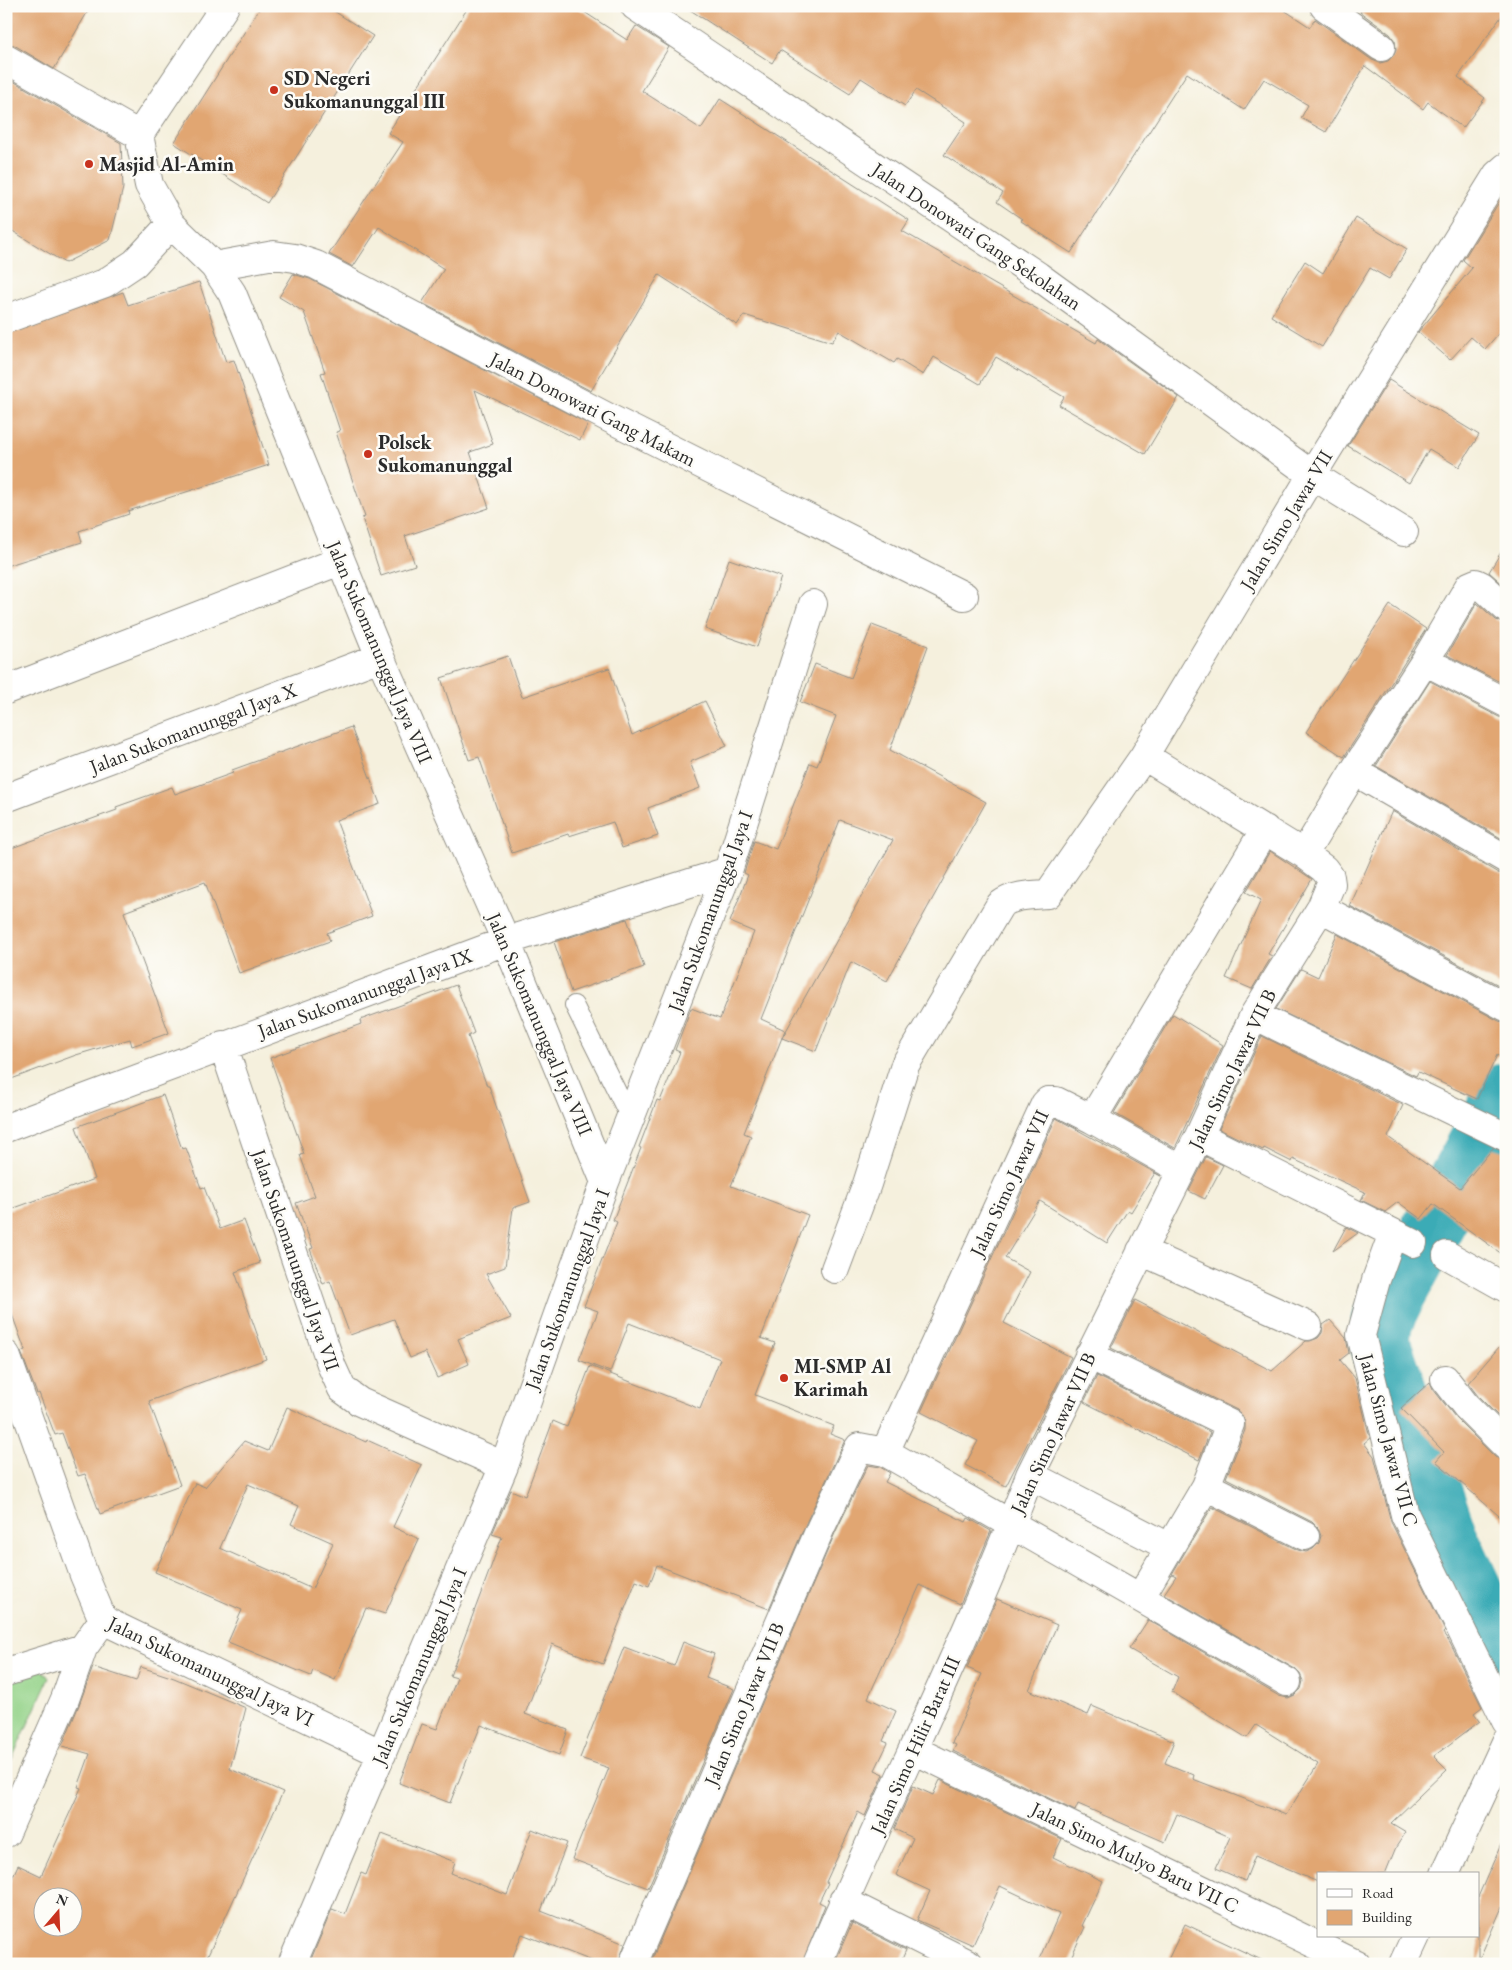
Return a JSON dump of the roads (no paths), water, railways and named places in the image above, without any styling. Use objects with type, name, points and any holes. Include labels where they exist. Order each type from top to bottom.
[{"type":"street","points":[[6,59],[139,135],[225,6]]},
{"type":"street","name":"Jalan Donowati Gang Sekolahan","points":[[635,6],[1038,276],[1312,476],[1404,532]]},
{"type":"street","points":[[1324,6],[1381,47]]},
{"type":"street","name":"Jalan Sukomanunggal Jaya VIII","points":[[139,135],[149,185],[171,224],[214,266],[232,293],[380,657],[506,941],[605,1182]]},
{"type":"street","name":"Jalan Simo Jawar VII","points":[[835,1269],[868,1184],[905,1066],[1000,905],[1006,900],[1048,894],[1144,756],[1312,476],[1497,175],[1506,167]]},
{"type":"street","points":[[7,318],[105,283],[136,263],[171,224]]},
{"type":"street","name":"Jalan Donowati Gang Makam","points":[[214,266],[274,255],[316,264],[609,418],[964,596]]},
{"type":"street","points":[[6,690],[340,561]]},
{"type":"street","points":[[1144,756],[1304,854],[1354,771],[1425,661],[1469,586],[1476,583],[1482,586],[1506,608]]},
{"type":"street","name":"Jalan Sukomanunggal Jaya I","points":[[292,1964],[504,1466],[605,1182],[728,871],[813,604]]},
{"type":"street","name":"Jalan Sukomanunggal Jaya X","points":[[6,798],[380,657]]},
{"type":"street","points":[[1425,661],[1506,703]]},
{"type":"street","points":[[1354,771],[1506,859]]},
{"type":"street","points":[[1182,1170],[1092,1119],[1265,830]]},
{"type":"street","name":"Jalan Simo Jawar VII B","points":[[633,1964],[821,1526],[857,1450],[862,1447],[885,1452],[1011,1525],[1030,1476],[1199,1136],[1254,1015],[1321,908],[1331,884],[1330,877],[1304,854]]},
{"type":"street","name":"Jalan Sukomanunggal Jaya IX","points":[[6,1128],[223,1045],[506,941],[728,871]]},
{"type":"street","points":[[1321,908],[1506,1007]]},
{"type":"street","points":[[1254,1015],[1495,1131]]},
{"type":"street","name":"Jalan Sukomanunggal Jaya VII","points":[[223,1045],[332,1367],[342,1389],[360,1402],[504,1466]]},
{"type":"street","name":"Jalan Simo Jawar VII","points":[[885,1452],[1045,1104],[1056,1101],[1092,1119]]},
{"type":"street","name":"Jalan Simo Jawar VII C","points":[[1199,1136],[1403,1238],[1376,1280],[1361,1336],[1406,1516],[1506,1720]]},
{"type":"street","points":[[1141,1251],[1308,1326]]},
{"type":"street","points":[[1446,1255],[1506,1288]]},
{"type":"street","name":"Jalan Sukomanunggal Jaya VI","points":[[6,1355],[84,1575],[103,1620],[382,1754]]},
{"type":"street","points":[[1089,1355],[1230,1424],[1206,1486],[1140,1598]]},
{"type":"street","points":[[1445,1379],[1466,1406],[1506,1446]]},
{"type":"street","points":[[1030,1476],[1169,1547]]},
{"type":"street","points":[[1206,1486],[1305,1536]]},
{"type":"street","points":[[1011,1525],[1286,1682]]},
{"type":"street","name":"Jalan Simo Hilir Barat III","points":[[817,1964],[843,1901],[914,1750],[1011,1525]]},
{"type":"street","points":[[6,1833],[65,1699],[83,1648],[103,1620]]},
{"type":"street","points":[[6,1672],[83,1648]]},
{"type":"street","points":[[1446,1872],[1506,1742]]},
{"type":"street","name":"Jalan Simo Mulyo Baru VII C","points":[[914,1750],[1356,1964]]},
{"type":"street","points":[[843,1901],[969,1964]]},
{"type":"street","points":[[1403,1964],[1415,1938]]},
{"type":"lane","points":[[574,1005],[631,1120]]},
{"type":"waterway","points":[[1506,1093],[1394,1297],[1382,1322],[1380,1343],[1447,1536],[1506,1663]]},
{"type":"place","name":"SD Negeri Sukomanunggal III","points":[[274,90]]},
{"type":"place","name":"Masjid Al-Amin","points":[[89,164]]},
{"type":"place","name":"Polsek Sukomanunggal","points":[[368,454]]},
{"type":"place","name":"MI-SMP Al Karimah","points":[[784,1378]]}]
